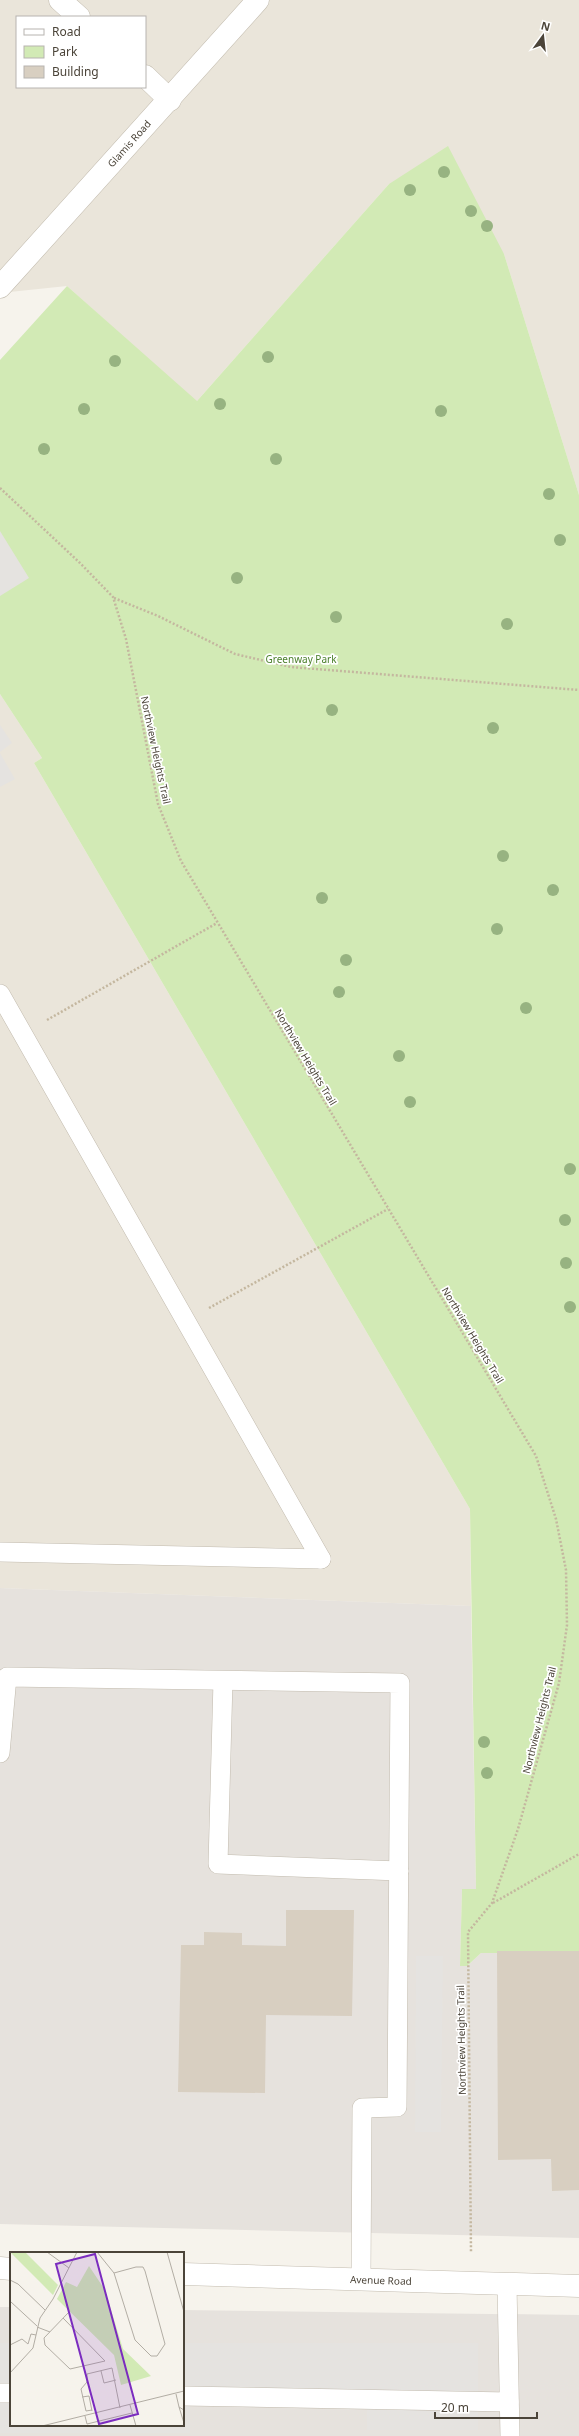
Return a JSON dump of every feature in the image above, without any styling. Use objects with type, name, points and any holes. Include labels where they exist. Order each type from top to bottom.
[{"type":"street","points":[[60,0],[78,16]]},
{"type":"street","name":"Glamis Road","points":[[0,287],[170,100],[258,0]]},
{"type":"street","points":[[146,77],[170,100]]},
{"type":"street","points":[[0,2268],[10,2269]]},
{"type":"street","name":"Avenue Road","points":[[184,2274],[471,2284],[579,2286]]},
{"type":"lane","points":[[0,994],[321,1559],[0,1552]]},
{"type":"lane","points":[[0,1753],[7,1677],[400,1683],[397,2107],[362,2108],[362,2280]]},
{"type":"lane","points":[[223,1681],[218,1864],[399,1870]]},
{"type":"lane","points":[[506,2284],[510,2436]]},
{"type":"lane","points":[[184,2396],[509,2402]]},
{"type":"path","name":"Northview Heights Trail","points":[[0,488],[80,563],[113,597],[126,639],[158,804],[181,861],[536,1456],[556,1519],[566,1570],[567,1625],[559,1683],[518,1829],[492,1903],[468,1932],[471,2284]]},
{"type":"path","points":[[113,597],[158,616],[235,654],[291,667],[579,690]]},
{"type":"path","points":[[22,1034],[217,922]]},
{"type":"path","points":[[185,1320],[388,1209]]},
{"type":"path","points":[[492,1903],[579,1854]]},
{"type":"shaded area","points":[[0,0],[579,0],[579,495],[504,254],[389,184],[196,402],[67,286],[0,293]]},
{"type":"shaded area","points":[[0,531],[29,578],[0,596]]},
{"type":"shaded area","points":[[0,694],[42,758],[34,763],[470,1509],[471,1606],[0,1588]]},
{"type":"shaded area","points":[[0,725],[12,743],[0,752]]},
{"type":"shaded area","points":[[0,753],[15,779],[0,787]]},
{"type":"shaded area","points":[[0,1588],[471,1606],[476,1889],[462,1889],[460,1966],[467,1966],[481,1953],[579,1953],[579,2238],[0,2224]]},
{"type":"shaded area","points":[[416,1956],[443,1956],[441,2132],[415,2132]]},
{"type":"shaded area","points":[[0,2307],[10,2307],[10,2426],[184,2426],[184,2310],[579,2315],[579,2436],[0,2436]]},
{"type":"shaded area","points":[[0,2343],[10,2343],[10,2426],[184,2426],[184,2343],[478,2343],[478,2430],[367,2430],[367,2404],[190,2404],[190,2433],[0,2433]]},
{"type":"green space","name":"Greenway Park","points":[[448,146],[504,254],[579,495],[579,1953],[481,1953],[467,1966],[460,1966],[462,1889],[476,1889],[470,1509],[34,763],[42,758],[0,694],[0,360],[67,286],[197,401],[389,184]]},
{"type":"building","points":[[286,1910],[354,1910],[352,2016],[266,2015],[265,2093],[178,2092],[181,1945],[204,1945],[204,1932],[242,1933],[242,1945],[286,1946]]},
{"type":"building","points":[[497,1951],[579,1951],[579,2190],[552,2191],[551,2159],[498,2160]]}]
